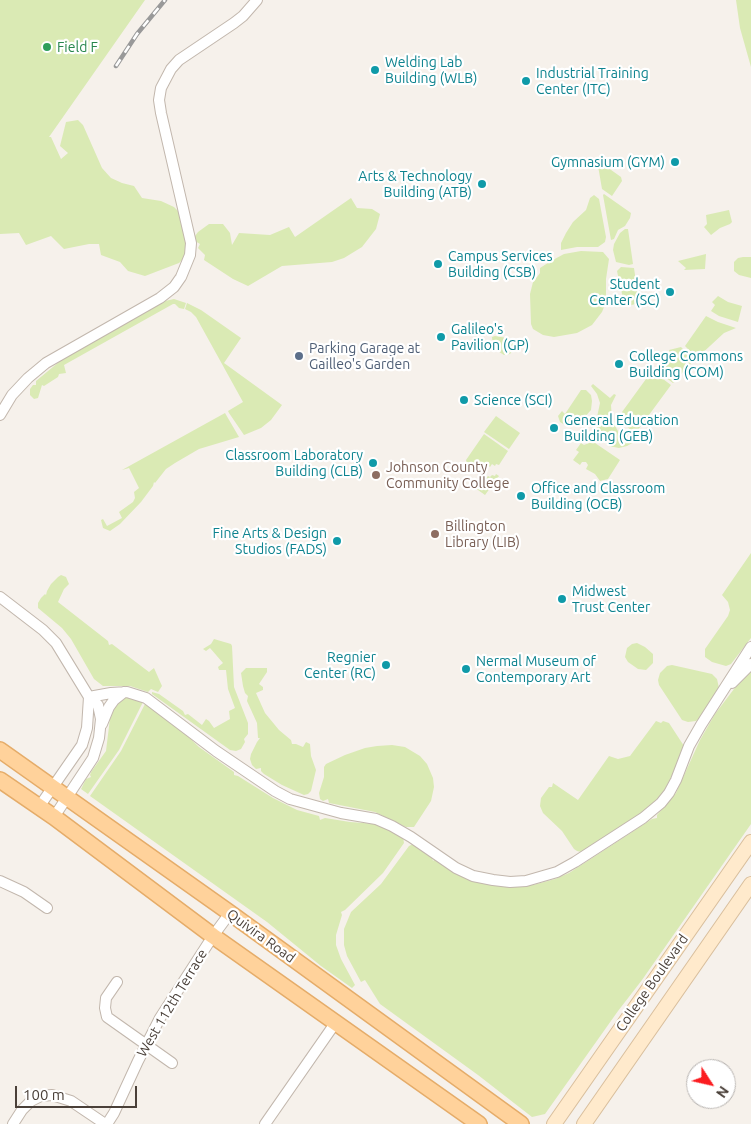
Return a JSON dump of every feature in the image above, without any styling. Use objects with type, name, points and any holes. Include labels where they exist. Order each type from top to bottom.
[{"type":"main road","name":"Quivira Road","points":[[0,750],[230,913],[521,1124]]},
{"type":"main road","name":"Quivira Road","points":[[0,780],[54,817],[213,936],[479,1124]]},
{"type":"main road","name":"College Boulevard","points":[[554,1124],[751,842]]},
{"type":"main road","name":"College Boulevard","points":[[584,1124],[751,884]]},
{"type":"street","points":[[0,415],[12,395],[46,363],[160,298],[174,287],[182,277],[190,255],[191,243],[161,114],[159,100],[161,88],[171,69],[179,60],[234,23],[257,0]]},
{"type":"street","points":[[0,597],[43,630],[56,643],[89,697],[98,705],[101,719],[100,738],[93,758],[54,817]]},
{"type":"street","points":[[89,697],[124,692],[146,698],[222,756],[290,799],[333,811],[376,819],[404,834],[456,868],[474,876],[510,882],[534,879],[557,872],[653,811],[669,793],[700,725],[751,646]]},
{"type":"street","points":[[721,695],[751,664]]},
{"type":"street","points":[[100,728],[109,707],[124,692]]},
{"type":"street","points":[[39,807],[82,745],[87,728],[89,697]]},
{"type":"street","points":[[0,881],[24,892],[47,908]]},
{"type":"street","name":"West 112th Terrace","points":[[106,1124],[114,1113],[145,1045],[172,998],[230,913]]},
{"type":"street","points":[[117,982],[106,998],[105,1008],[107,1017],[172,1063]]},
{"type":"street","points":[[265,1124],[336,1022]]},
{"type":"street","points":[[12,1124],[31,1101],[42,1096],[52,1095],[70,1101],[106,1124]]},
{"type":"green space","points":[[0,0],[145,0],[49,137],[51,137],[61,159],[68,153],[60,146],[66,122],[78,120],[83,125],[102,168],[111,178],[134,186],[142,198],[161,201],[174,207],[182,215],[187,242],[185,257],[179,263],[145,276],[128,271],[120,262],[101,255],[99,244],[64,249],[51,236],[26,245],[19,233],[0,234]]},
{"type":"green space","points":[[736,0],[751,0],[751,67],[740,28]]},
{"type":"green space","points":[[597,160],[621,177],[622,181],[612,196],[602,189]]},
{"type":"green space","points":[[594,195],[599,199],[606,237],[605,242],[598,247],[577,247],[561,250],[561,243],[566,233],[573,222],[586,210],[590,198]]},
{"type":"green space","points":[[603,195],[631,213],[625,226],[618,230],[614,239],[611,240]]},
{"type":"green space","points":[[351,198],[357,208],[372,209],[380,214],[376,229],[362,247],[344,258],[332,262],[282,266],[248,286],[233,279],[204,260],[205,255],[198,248],[200,244],[195,241],[195,236],[198,232],[209,224],[223,224],[230,233],[232,245],[239,233],[270,235],[289,227],[295,237]]},
{"type":"green space","points":[[729,210],[732,222],[711,235],[704,227],[707,224],[706,215]]},
{"type":"green space","points":[[628,229],[633,264],[629,265],[616,262],[613,250],[620,233]]},
{"type":"green space","points":[[581,251],[603,252],[609,259],[606,279],[606,302],[602,312],[592,325],[577,333],[554,337],[543,335],[533,329],[531,324],[530,294],[534,278],[540,273],[540,268],[551,261],[564,254]]},
{"type":"green space","points":[[706,254],[705,269],[684,270],[686,268],[678,261]]},
{"type":"green space","points":[[751,257],[751,278],[739,275],[734,271],[734,262],[738,258]]},
{"type":"green space","points":[[621,267],[634,268],[639,303],[628,306],[624,303],[617,271]]},
{"type":"green space","points":[[718,296],[728,302],[742,306],[738,322],[719,316],[711,311],[715,305],[712,302]]},
{"type":"green space","points":[[174,299],[186,303],[184,309],[173,304],[64,365],[66,373],[59,374],[58,377],[44,386],[42,385],[38,398],[34,399],[30,395],[30,389],[33,385],[36,385],[36,381],[65,357],[165,301]]},
{"type":"green space","points":[[187,303],[201,310],[241,338],[224,363],[282,405],[271,420],[261,428],[244,435],[229,413],[228,411],[243,402],[196,317],[185,309]]},
{"type":"green space","points":[[706,316],[736,328],[724,333],[697,358],[685,346]]},
{"type":"green space","points":[[492,337],[516,340],[516,346],[510,354],[504,355],[493,348]]},
{"type":"green space","points":[[681,347],[694,360],[673,383],[661,374],[671,360],[669,350]]},
{"type":"green space","points":[[654,368],[658,378],[659,376],[671,385],[635,434],[625,425],[622,412]]},
{"type":"green space","points":[[593,384],[610,398],[614,394],[616,395],[611,405],[612,420],[619,433],[632,443],[619,448],[609,446],[599,436],[596,422],[600,403],[597,394],[591,386]]},
{"type":"green space","points":[[581,390],[586,390],[591,395],[591,410],[583,419],[568,422],[565,425],[560,422],[558,416],[562,411],[565,414]]},
{"type":"green space","points":[[225,413],[239,437],[199,449],[166,469],[154,482],[141,502],[120,524],[110,531],[103,528],[101,520],[103,519],[107,526],[122,518],[119,512],[133,502],[135,498],[134,492],[139,488],[129,468],[122,470]]},
{"type":"green space","points":[[496,416],[520,433],[509,449],[484,432]]},
{"type":"green space","points":[[484,434],[508,451],[499,465],[496,464],[495,466],[492,464],[486,468],[484,466],[468,470],[466,460]]},
{"type":"green space","points":[[581,443],[584,445],[595,443],[620,460],[608,479],[600,481],[595,474],[586,469],[588,465],[586,462],[582,462],[580,465],[573,460],[579,452],[576,450]]},
{"type":"green space","points":[[496,474],[499,476],[485,495],[471,485],[475,478],[478,480],[480,477],[482,479],[492,475],[495,476]]},
{"type":"green space","points":[[751,553],[751,638],[731,664],[726,666],[712,662],[705,657],[705,649],[728,616],[730,610],[728,602],[722,595]]},
{"type":"green space","points":[[61,575],[66,577],[69,584],[64,589],[58,602],[108,641],[109,645],[112,644],[149,672],[154,668],[162,686],[158,692],[151,689],[148,692],[130,686],[103,686],[94,679],[71,639],[62,628],[38,608],[41,598],[46,595],[51,584]]},
{"type":"green space","points":[[214,639],[231,644],[232,646],[234,687],[248,723],[248,734],[244,739],[245,742],[241,749],[236,751],[230,750],[152,694],[152,692],[159,694],[183,711],[185,715],[188,714],[202,725],[206,719],[214,728],[230,719],[229,711],[235,708],[228,689],[226,670],[219,670],[218,667],[223,663],[210,648],[206,651],[203,649],[211,644]]},
{"type":"green space","points":[[637,643],[653,654],[653,663],[646,670],[638,669],[628,662],[625,657],[627,648]]},
{"type":"green space","points":[[672,665],[712,674],[717,679],[719,688],[701,717],[696,721],[688,722],[682,720],[659,685],[660,673],[667,666]]},
{"type":"green space","points":[[246,668],[267,668],[267,672],[259,684],[263,687],[263,690],[256,693],[265,713],[279,730],[291,740],[292,744],[303,747],[306,742],[310,744],[311,756],[316,770],[311,791],[308,794],[304,795],[282,785],[264,774],[261,768],[256,769],[252,765],[251,754],[260,738],[258,738],[257,723],[247,701],[248,696],[243,686],[241,673]]},
{"type":"green space","points":[[751,672],[751,824],[545,1114],[532,1117],[380,1004],[365,980],[361,982],[347,956],[344,945],[344,929],[351,912],[381,884],[409,846],[413,844],[432,857],[433,861],[435,859],[492,885],[533,885],[569,873],[652,819],[657,818],[657,815],[676,793],[700,740],[715,714],[734,689]]},
{"type":"green space","points":[[128,696],[143,702],[119,750],[88,794],[81,789],[86,779],[91,777],[91,772],[106,751],[111,710],[122,698]]},
{"type":"green space","points":[[146,702],[172,721],[199,747],[234,772],[234,775],[273,798],[297,810],[319,816],[320,820],[325,818],[377,824],[403,837],[404,843],[383,873],[341,912],[336,945],[355,985],[352,988],[321,966],[267,922],[90,796],[121,751]]},
{"type":"green space","points":[[656,721],[669,723],[684,746],[684,751],[668,787],[658,800],[649,808],[646,808],[647,810],[581,852],[577,851],[562,831],[543,813],[540,806],[541,798],[549,787],[552,787],[553,783],[578,800],[609,756],[618,759],[630,756]]},
{"type":"green space","points":[[392,745],[405,747],[420,756],[427,764],[433,778],[434,787],[431,801],[414,827],[406,827],[375,812],[329,803],[328,799],[323,801],[320,799],[319,793],[326,764],[365,748]]},
{"type":"railway","points":[[116,66],[137,34],[165,0]]},
{"type":"place","name":"Field F","points":[[47,47]]},
{"type":"place","name":"Welding Lab Building (WLB)","points":[[375,70]]},
{"type":"place","name":"Industrial Training Center (ITC)","points":[[526,81]]},
{"type":"place","name":"Gymnasium (GYM)","points":[[675,162]]},
{"type":"place","name":"Arts & Technology Building (ATB)","points":[[482,184]]},
{"type":"place","name":"Campus Services Building (CSB)","points":[[438,264]]},
{"type":"place","name":"Student Center (SC)","points":[[670,292]]},
{"type":"place","name":"Galileo's Pavilion (GP)","points":[[441,337]]},
{"type":"place","name":"Parking Garage at Gailleo's Garden","points":[[299,356]]},
{"type":"place","name":"College Commons Building (COM)","points":[[619,364]]},
{"type":"place","name":"Science (SCI)","points":[[464,400]]},
{"type":"place","name":"General Education Building (GEB)","points":[[554,428]]},
{"type":"place","name":"Classroom Laboratory Building (CLB)","points":[[373,463]]},
{"type":"place","name":"Johnson County Community College","points":[[376,475]]},
{"type":"place","name":"Office and Classroom Building (OCB)","points":[[521,496]]},
{"type":"place","name":"Billington Library (LIB)","points":[[435,534]]},
{"type":"place","name":"Fine Arts & Design Studios (FADS)","points":[[337,541]]},
{"type":"place","name":"Midwest Trust Center","points":[[562,599]]},
{"type":"place","name":"Regnier Center (RC)","points":[[386,665]]},
{"type":"place","name":"Nermal Museum of Contemporary Art","points":[[466,669]]}]
